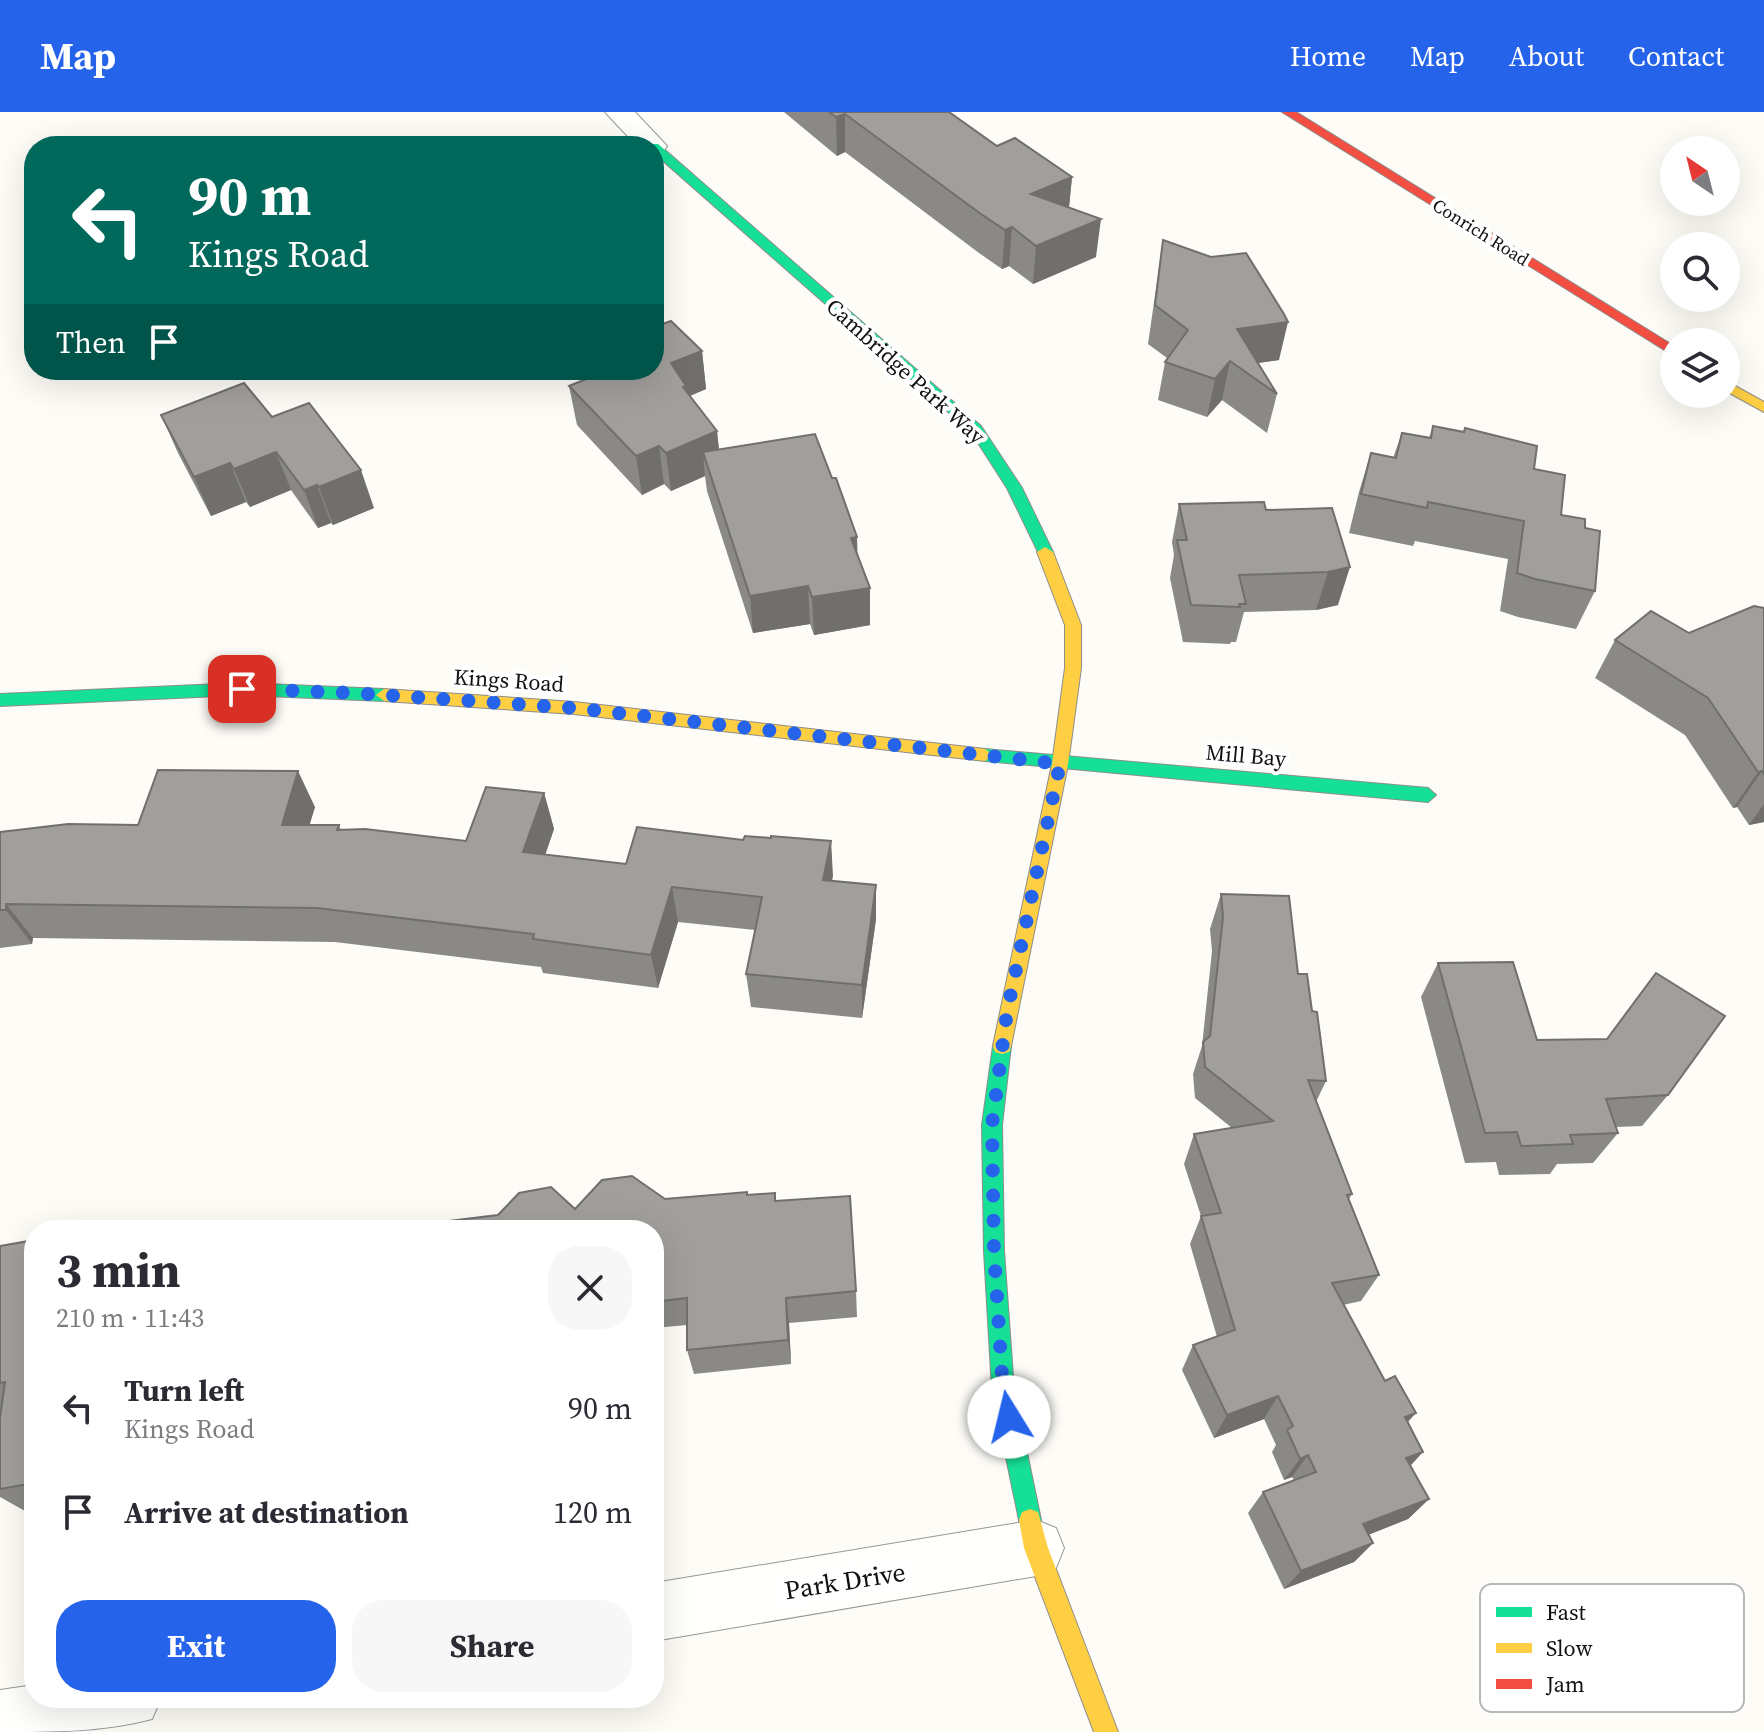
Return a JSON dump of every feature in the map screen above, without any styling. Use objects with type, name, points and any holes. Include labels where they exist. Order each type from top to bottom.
[{"type":"street","name":"Cambridge Park Way","points":[[619,112],[644,136]]},
{"type":"street","name":"Conrich Road","points":[[1288,112],[1660,343]]},
{"type":"street","name":"Cambridge Park Way","points":[[664,155],[976,429],[1001,462],[1059,582],[1073,625],[1073,668],[1060,764],[1007,1012],[992,1125],[994,1251],[1003,1390],[1036,1548],[1106,1732]]},
{"type":"street","points":[[1740,393],[1764,408]]},
{"type":"street","name":"Kings Road","points":[[0,700],[242,689],[354,693],[574,708],[1060,764]]},
{"type":"street","name":"Mill Bay","points":[[1060,764],[1428,795]]},
{"type":"street","name":"Park Drive","points":[[664,1610],[1036,1548]]},
{"type":"street","points":[[0,1720],[71,1708]]},
{"type":"building","points":[[829,112],[949,112],[997,146],[1015,138],[1072,177],[1031,194],[1101,219],[1036,246],[1012,227],[1005,230],[981,214],[845,114],[836,117]]},
{"type":"building","points":[[1163,240],[1211,257],[1246,253],[1288,322],[1237,329],[1277,394],[1230,361],[1215,379],[1165,362],[1188,330],[1155,305]]},
{"type":"building","points":[[671,321],[702,351],[671,363],[686,386],[683,387],[717,431],[666,453],[659,446],[636,456],[569,386],[584,380],[664,380],[664,323]]},
{"type":"building","points":[[244,383],[272,417],[309,403],[361,470],[304,490],[276,452],[234,469],[230,463],[194,477],[161,415]]},
{"type":"building","points":[[1433,426],[1464,432],[1465,428],[1537,446],[1534,469],[1565,475],[1561,515],[1585,519],[1585,528],[1600,531],[1595,591],[1517,573],[1524,521],[1428,502],[1427,508],[1361,494],[1371,453],[1396,458],[1402,433],[1431,438]]},
{"type":"building","points":[[815,434],[832,478],[836,478],[857,537],[851,538],[870,588],[812,597],[808,586],[750,596],[703,452]]},
{"type":"building","points":[[1264,502],[1266,510],[1332,508],[1350,567],[1328,572],[1239,575],[1246,604],[1239,604],[1240,607],[1191,605],[1177,540],[1187,540],[1179,504]]},
{"type":"building","points":[[1754,606],[1764,608],[1764,774],[1758,772],[1708,698],[1615,640],[1651,611],[1689,633]]},
{"type":"building","points":[[158,770],[298,771],[282,825],[339,825],[337,830],[365,829],[466,841],[486,787],[544,793],[523,852],[626,864],[637,827],[743,840],[745,836],[771,836],[831,841],[823,880],[876,885],[862,985],[746,974],[762,897],[672,887],[651,955],[533,939],[534,934],[317,908],[6,904],[6,910],[0,910],[0,832],[68,824],[138,825]]},
{"type":"building","points":[[1221,894],[1289,896],[1298,974],[1307,974],[1312,1011],[1317,1012],[1326,1081],[1308,1080],[1352,1194],[1347,1195],[1379,1275],[1332,1283],[1385,1381],[1395,1376],[1416,1413],[1405,1417],[1423,1452],[1406,1458],[1429,1499],[1363,1524],[1373,1543],[1301,1571],[1263,1492],[1316,1472],[1308,1455],[1300,1459],[1287,1430],[1293,1426],[1278,1396],[1227,1415],[1193,1345],[1235,1330],[1201,1216],[1221,1213],[1194,1134],[1273,1121],[1205,1067],[1203,1042],[1210,1036],[1223,917]]},
{"type":"building","points":[[1513,962],[1537,1040],[1607,1039],[1656,973],[1725,1016],[1668,1095],[1606,1099],[1618,1133],[1570,1135],[1573,1144],[1521,1146],[1517,1132],[1485,1133],[1438,963]]},
{"type":"building","points":[[632,1176],[665,1199],[747,1192],[747,1195],[775,1193],[775,1201],[850,1196],[856,1291],[786,1298],[788,1340],[687,1350],[687,1298],[664,1301],[664,1220],[457,1220],[498,1215],[519,1193],[551,1187],[575,1209],[602,1180]]},
{"type":"building","points":[[24,1242],[24,1485],[0,1489],[0,1418],[5,1382],[0,1383],[0,1246]]},
{"type":"traffic: fast","points":[[664,156],[976,429],[1014,488],[1045,552]]},
{"type":"traffic: fast","points":[[0,700],[242,689],[384,695]]},
{"type":"traffic: fast","points":[[985,755],[1428,795]]},
{"type":"traffic: fast","points":[[1002,1046],[992,1125],[994,1251],[1003,1390],[1030,1520]]},
{"type":"traffic: slow","points":[[1740,393],[1764,408]]},
{"type":"traffic: slow","points":[[1002,1046],[1060,764],[1073,668],[1073,625],[1045,552]]},
{"type":"traffic: slow","points":[[384,695],[574,708],[985,755]]},
{"type":"traffic: slow","points":[[1030,1520],[1036,1548],[1106,1732]]},
{"type":"traffic: jam","points":[[1288,112],[1660,343]]},
{"type":"route","points":[[242,689],[354,693],[574,708],[1060,764],[1007,1012],[992,1125],[994,1251],[1003,1390],[1009,1417]]}]
